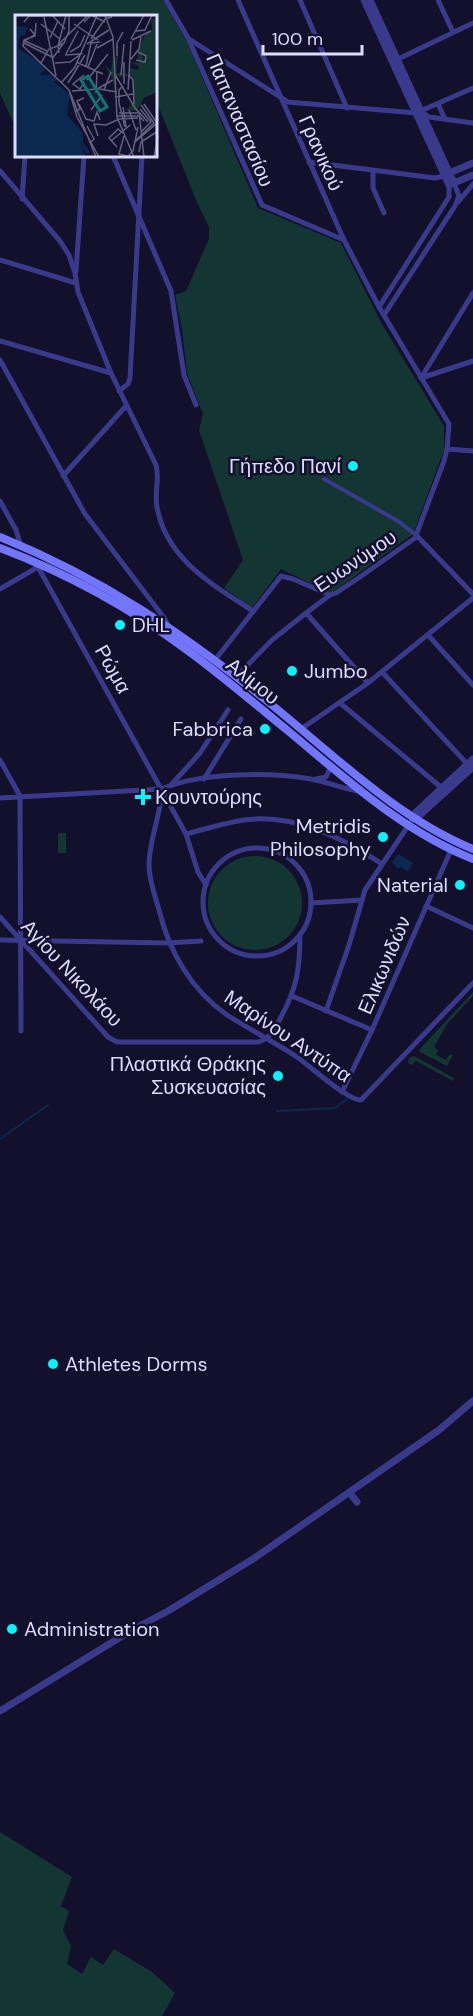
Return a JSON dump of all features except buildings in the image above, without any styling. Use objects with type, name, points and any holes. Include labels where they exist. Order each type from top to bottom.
[{"type":"main road","name":"Αλίμου","points":[[0,537],[86,577],[168,626],[215,660],[376,790],[446,837],[473,849]]},
{"type":"main road","name":"Αλίμου","points":[[0,548],[119,605],[164,634],[207,665],[362,793],[408,825],[451,850],[473,859]]},
{"type":"street","name":"Παπαναστασίου","points":[[166,0],[188,38],[262,205],[344,240]]},
{"type":"street","name":"Γρανικού","points":[[238,0],[344,240],[384,315]]},
{"type":"street","points":[[300,0],[347,108]]},
{"type":"street","points":[[364,0],[395,60]]},
{"type":"street","points":[[370,0],[451,184],[459,196],[455,206]]},
{"type":"street","points":[[438,0],[453,32]]},
{"type":"street","points":[[395,60],[473,23]]},
{"type":"street","points":[[188,38],[288,102],[419,113],[429,117],[473,123]]},
{"type":"street","points":[[419,113],[473,88]]},
{"type":"street","points":[[438,104],[445,119]]},
{"type":"street","points":[[22,199],[25,158]]},
{"type":"street","points":[[84,158],[76,283],[111,373],[156,465],[156,505],[166,534],[191,567],[253,611]]},
{"type":"street","points":[[114,158],[171,291],[184,375],[195,405]]},
{"type":"street","points":[[119,391],[128,384],[130,378],[142,158]]},
{"type":"street","points":[[309,162],[435,178],[473,163]]},
{"type":"street","points":[[0,171],[60,242],[69,255],[75,273]]},
{"type":"street","points":[[373,171],[373,188],[384,213]]},
{"type":"street","points":[[451,184],[473,175]]},
{"type":"street","points":[[379,307],[449,197],[451,184]]},
{"type":"street","points":[[384,315],[455,206],[473,184]]},
{"type":"street","points":[[0,260],[76,283]]},
{"type":"street","points":[[421,378],[473,293]]},
{"type":"street","name":"Ευωνύμου","points":[[236,677],[272,640],[306,613],[330,595],[360,578],[416,535],[447,449],[448,424],[384,315]]},
{"type":"street","points":[[0,341],[111,373]]},
{"type":"street","points":[[0,360],[86,514],[168,626]]},
{"type":"street","points":[[421,378],[473,361]]},
{"type":"street","points":[[63,476],[126,406]]},
{"type":"street","points":[[447,449],[473,451]]},
{"type":"street","points":[[301,729],[368,683],[473,596],[416,535],[398,521],[324,479]]},
{"type":"street","points":[[0,501],[16,530],[21,546]]},
{"type":"street","points":[[0,589],[39,565]]},
{"type":"street","name":"Ρώμα","points":[[39,565],[186,834],[198,872],[206,885]]},
{"type":"street","points":[[215,660],[281,576],[330,595]]},
{"type":"street","points":[[306,613],[368,683]]},
{"type":"street","points":[[428,635],[473,685]]},
{"type":"street","points":[[382,672],[472,766]]},
{"type":"street","points":[[340,703],[442,788]]},
{"type":"street","points":[[171,785],[200,753],[228,710]]},
{"type":"street","points":[[204,779],[241,719]]},
{"type":"street","points":[[0,760],[20,796],[21,1031]]},
{"type":"street","points":[[314,780],[326,777],[331,766]]},
{"type":"street","points":[[326,1011],[350,945],[364,890],[417,812],[442,788],[472,766]]},
{"type":"street","points":[[414,817],[420,815],[472,766]]},
{"type":"street","points":[[0,798],[162,789],[171,785],[204,779],[249,775],[314,780],[362,793]]},
{"type":"street","name":"Μαρίνου Αντύπα","points":[[162,789],[161,807],[149,855],[149,877],[168,943],[176,958],[206,997],[226,1014],[269,1038],[342,1092],[356,1100],[362,1100],[473,983]]},
{"type":"street","points":[[186,834],[244,820],[276,820],[322,831],[382,864]]},
{"type":"street","points":[[260,849],[282,855],[300,870],[306,880],[311,903],[308,919],[300,934],[287,947],[270,954],[252,956],[234,951],[219,940],[207,921],[203,900],[211,875],[226,858],[237,852],[260,849]]},
{"type":"street","name":"Ελικωνιδών","points":[[342,1092],[372,1030],[451,850]]},
{"type":"street","points":[[311,903],[362,900]]},
{"type":"street","points":[[426,906],[473,928]]},
{"type":"street","name":"Αγίου Νικολάου","points":[[0,917],[112,1041],[259,1042],[269,1038]]},
{"type":"street","points":[[269,1038],[292,996],[300,954],[300,934]]},
{"type":"street","points":[[0,940],[168,943],[201,941]]},
{"type":"street","points":[[292,996],[372,1030]]},
{"type":"street","points":[[0,1711],[254,1559],[439,1430],[473,1401]]},
{"type":"street","points":[[350,1493],[357,1502]]},
{"type":"green space","points":[[0,0],[163,0],[187,42],[258,208],[341,243],[382,324],[444,426],[444,450],[413,534],[333,592],[328,592],[281,569],[252,608],[224,588],[243,560],[199,430],[203,414],[187,373],[175,295],[186,291],[209,239],[209,227],[158,105],[158,15],[15,15],[15,127],[0,93]]},
{"type":"green space","points":[[58,833],[66,833],[66,853],[58,853]]},
{"type":"green space","points":[[255,856],[273,860],[288,870],[298,885],[302,903],[298,921],[288,936],[273,946],[255,950],[237,946],[222,936],[212,921],[208,903],[212,885],[222,870],[237,860]]},
{"type":"green space","points":[[473,992],[473,996],[447,1024],[434,1047],[438,1050],[436,1055],[446,1060],[450,1054],[453,1055],[447,1066],[418,1051]]},
{"type":"green space","points":[[414,1056],[454,1078],[453,1081],[416,1061],[412,1065],[408,1063],[409,1058]]},
{"type":"green space","points":[[0,1832],[72,1877],[61,1906],[69,1911],[63,1930],[71,1946],[67,1964],[82,1974],[91,1957],[103,1965],[114,1949],[152,1972],[175,1993],[162,2016],[0,2016]]},
{"type":"water","points":[[398,854],[413,863],[408,872],[401,867],[398,869],[392,862]]},
{"type":"waterway","points":[[277,1111],[335,1108],[347,1099]]},
{"type":"waterway","points":[[0,1139],[48,1105]]},
{"type":"place","name":"Γήπεδο Πανί","points":[[353,466]]},
{"type":"place","name":"DHL","points":[[120,625]]},
{"type":"place","name":"Jumbo","points":[[292,671]]},
{"type":"place","name":"Fabbrica","points":[[265,729]]},
{"type":"place","name":"Κουντούρης","points":[[143,797]]},
{"type":"place","name":"Metridis Philosophy","points":[[383,837]]},
{"type":"place","name":"Naterial","points":[[460,885]]},
{"type":"place","name":"Πλαστικά Θράκης Συσκευασίας","points":[[278,1076]]},
{"type":"place","name":"Athletes Dorms","points":[[53,1364]]},
{"type":"place","name":"Administration","points":[[12,1629]]}]
